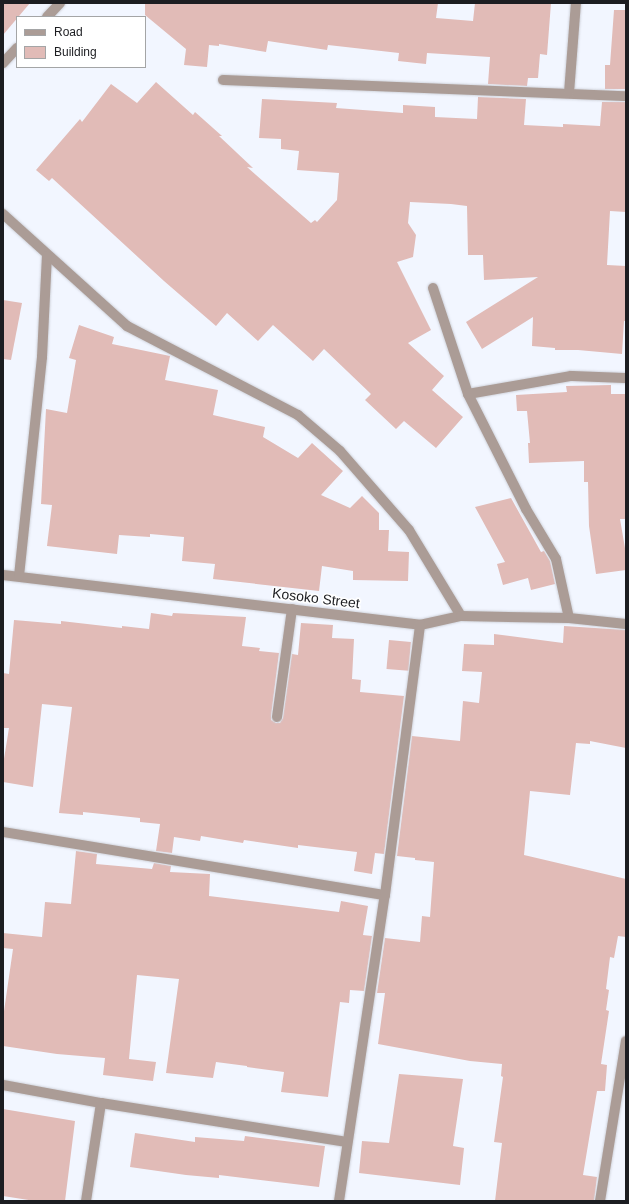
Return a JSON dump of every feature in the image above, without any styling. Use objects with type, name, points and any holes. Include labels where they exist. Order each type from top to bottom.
[{"type":"street","points":[[48,16],[60,3]]},
{"type":"street","points":[[569,93],[576,3]]},
{"type":"street","points":[[3,63],[16,49]]},
{"type":"street","points":[[223,80],[626,96]]},
{"type":"street","points":[[3,214],[47,256],[127,326],[298,415],[340,451],[409,530],[461,616]]},
{"type":"street","points":[[19,576],[42,357],[47,256]]},
{"type":"street","points":[[433,288],[468,394],[526,509],[556,559],[569,618]]},
{"type":"street","points":[[468,394],[571,376],[626,378]]},
{"type":"street","name":"Kosoko Street","points":[[3,575],[420,625],[461,616],[569,618],[626,624]]},
{"type":"street","points":[[277,717],[292,609]]},
{"type":"street","points":[[339,1201],[385,895],[420,625]]},
{"type":"street","points":[[3,832],[385,895]]},
{"type":"street","points":[[600,1201],[626,1041]]},
{"type":"street","points":[[3,1085],[101,1103],[347,1142]]},
{"type":"street","points":[[86,1201],[101,1103]]},
{"type":"building","points":[[3,3],[30,3],[19,16],[16,16],[16,20],[3,35]]},
{"type":"building","points":[[145,3],[438,3],[436,18],[473,21],[475,3],[551,3],[547,55],[540,54],[538,78],[528,78],[527,86],[488,84],[490,57],[427,53],[426,64],[398,61],[399,53],[328,45],[327,50],[268,41],[266,52],[219,44],[219,46],[209,45],[207,67],[184,65],[186,49],[145,15]]},
{"type":"building","points":[[614,10],[626,10],[626,89],[605,89],[605,65],[610,65]]},
{"type":"building","points":[[156,82],[193,115],[195,112],[222,136],[219,136],[253,168],[247,167],[311,223],[315,220],[317,222],[337,200],[339,173],[297,170],[299,151],[281,149],[281,139],[259,138],[262,99],[337,103],[336,108],[403,113],[403,105],[435,107],[435,117],[477,119],[478,97],[526,99],[524,125],[563,127],[563,124],[600,126],[602,102],[626,102],[626,212],[610,211],[607,265],[626,266],[626,321],[624,321],[622,354],[578,350],[555,350],[555,348],[532,346],[533,317],[482,349],[466,322],[538,277],[484,280],[483,255],[468,255],[467,206],[451,204],[410,202],[408,223],[416,235],[413,257],[397,262],[431,330],[408,343],[444,376],[432,390],[463,417],[436,448],[404,421],[396,429],[365,400],[371,394],[324,349],[313,361],[273,325],[258,341],[227,313],[216,326],[164,281],[52,178],[49,181],[36,170],[80,119],[82,122],[111,84],[137,103]]},
{"type":"building","points":[[3,300],[22,303],[11,360],[3,359]]},
{"type":"building","points":[[79,325],[114,337],[112,344],[170,356],[165,380],[218,390],[213,415],[265,427],[263,437],[298,458],[312,443],[343,471],[321,495],[350,508],[362,496],[379,513],[379,530],[389,530],[388,551],[409,552],[408,581],[353,580],[353,571],[322,566],[319,591],[213,579],[215,564],[182,561],[184,537],[150,534],[150,537],[119,535],[117,554],[47,546],[52,505],[41,504],[46,409],[67,413],[76,360],[69,358]]},
{"type":"building","points":[[611,385],[611,394],[626,394],[626,519],[620,519],[626,554],[626,570],[596,574],[589,526],[588,482],[584,482],[584,461],[529,463],[528,443],[530,443],[527,411],[517,411],[516,395],[567,392],[566,386]]},
{"type":"building","points":[[511,498],[541,552],[544,551],[550,561],[555,584],[531,590],[528,578],[503,585],[497,564],[505,562],[475,507]]},
{"type":"building","points":[[151,613],[172,616],[173,613],[246,617],[242,646],[260,648],[259,651],[279,653],[271,716],[271,720],[276,723],[280,723],[283,718],[292,654],[298,655],[301,623],[333,625],[332,638],[354,639],[352,679],[361,680],[360,692],[404,696],[384,854],[375,853],[372,874],[354,871],[357,852],[298,845],[298,848],[244,840],[243,843],[201,836],[200,841],[174,837],[172,853],[156,851],[160,824],[140,822],[140,818],[83,812],[83,815],[59,813],[72,707],[42,704],[33,787],[3,782],[3,765],[9,728],[3,728],[3,673],[9,674],[14,620],[61,624],[61,621],[122,628],[122,626],[149,629]]},
{"type":"building","points":[[564,626],[626,630],[626,748],[590,741],[590,744],[576,743],[570,795],[530,791],[524,855],[626,879],[626,937],[618,936],[614,958],[610,957],[606,989],[609,990],[606,1010],[609,1011],[601,1064],[607,1065],[605,1091],[597,1091],[583,1175],[597,1177],[594,1201],[495,1201],[502,1143],[494,1142],[503,1077],[501,1076],[502,1064],[470,1061],[378,1044],[385,993],[377,993],[385,938],[420,942],[422,916],[430,917],[434,862],[397,856],[412,736],[460,741],[463,701],[479,703],[482,672],[462,671],[464,644],[494,645],[494,634],[563,643]]},
{"type":"building","points":[[389,640],[411,642],[408,671],[386,669]]},
{"type":"building","points":[[76,851],[97,854],[96,864],[152,869],[154,863],[171,866],[170,872],[210,874],[209,896],[339,912],[341,901],[368,906],[363,935],[372,936],[364,991],[350,990],[349,1003],[340,1002],[328,1097],[281,1092],[284,1072],[247,1066],[216,1062],[213,1078],[166,1073],[179,979],[137,975],[129,1059],[156,1062],[153,1081],[103,1075],[105,1058],[57,1054],[3,1046],[3,1018],[13,949],[3,948],[3,933],[42,937],[45,902],[71,904]]},
{"type":"building","points":[[399,1074],[463,1079],[453,1146],[464,1148],[460,1185],[359,1173],[362,1141],[389,1143]]},
{"type":"building","points":[[3,1109],[75,1121],[65,1201],[35,1201],[3,1196]]},
{"type":"building","points":[[135,1133],[195,1142],[195,1137],[244,1141],[245,1136],[325,1146],[319,1187],[219,1175],[219,1178],[186,1175],[130,1167]]}]
